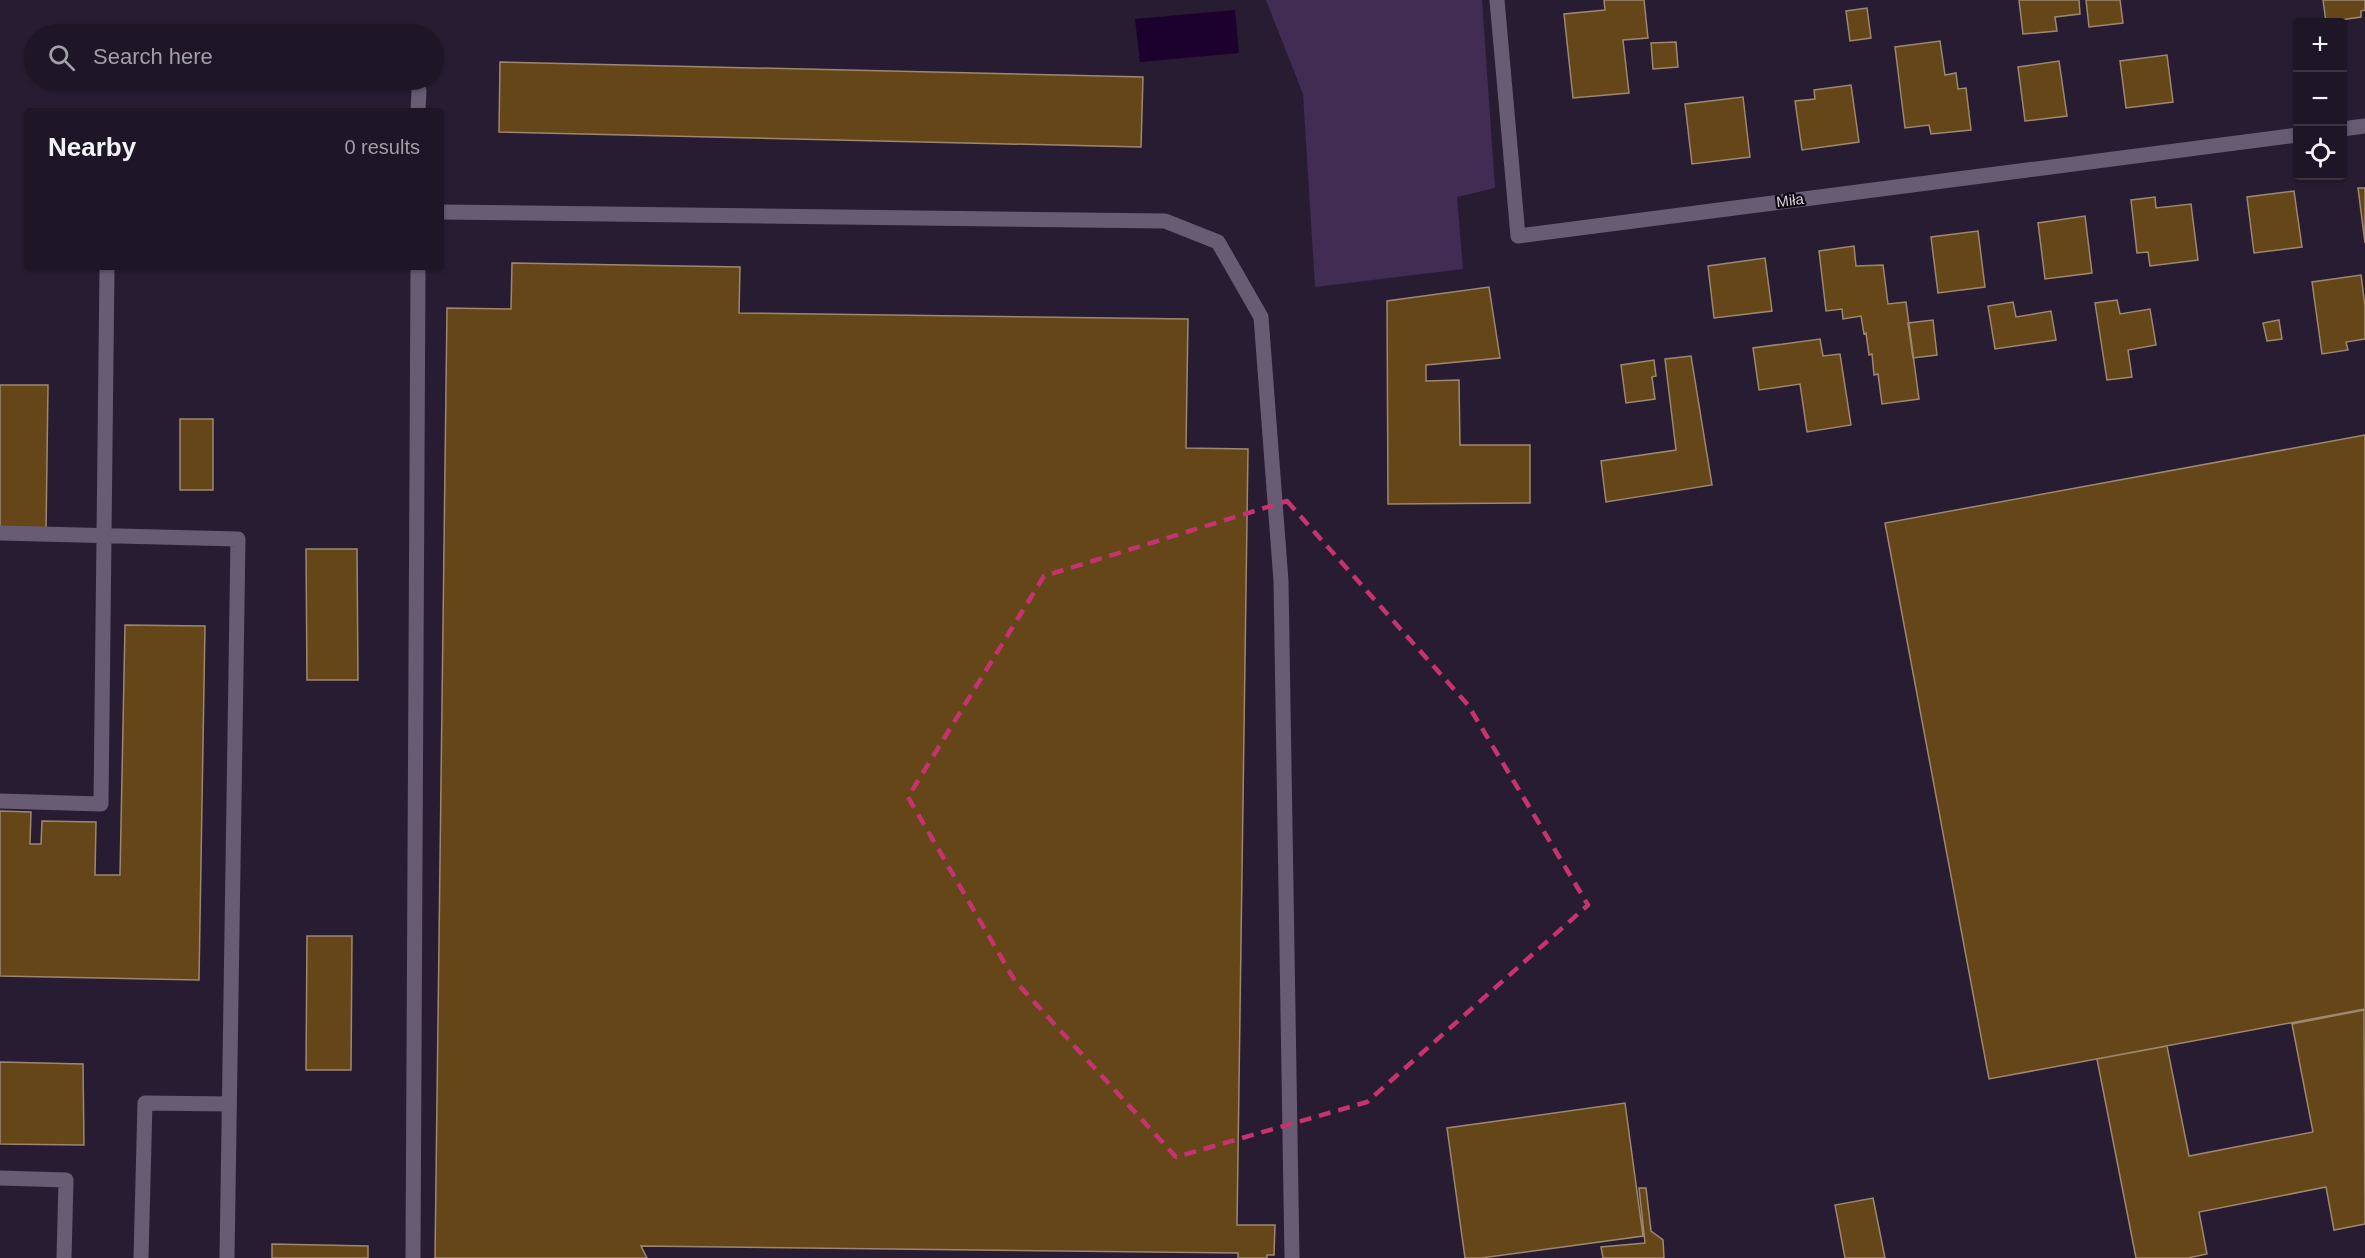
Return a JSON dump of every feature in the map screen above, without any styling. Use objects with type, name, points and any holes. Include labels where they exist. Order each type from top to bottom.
[{"type":"street","name":"Miła","points":[[1497,0],[1518,236],[2293,136]]},
{"type":"street","points":[[418,90],[418,108]]},
{"type":"street","points":[[2347,128],[2365,126]]},
{"type":"street","points":[[444,212],[1165,221],[1218,242],[1261,317],[1281,581],[1292,1258]]},
{"type":"street","points":[[0,801],[101,804],[107,270]]},
{"type":"street","points":[[413,1258],[418,270]]},
{"type":"street","points":[[0,533],[238,539],[227,1258]]},
{"type":"street","points":[[141,1258],[145,1103],[229,1104]]},
{"type":"street","points":[[0,1178],[66,1180],[64,1258]]},
{"type":"highlighted area","points":[[1287,501],[1468,705],[1588,905],[1367,1102],[1176,1157],[1015,981],[908,797],[1044,576]]},
{"type":"shaded area","points":[[1266,0],[1482,0],[1495,188],[1457,197],[1463,269],[1315,287],[1303,94]]},
{"type":"shaded area","points":[[1235,10],[1239,53],[1140,62],[1135,19]]},
{"type":"building","points":[[1604,0],[1644,0],[1648,38],[1623,40],[1629,93],[1573,98],[1564,14],[1605,10]]},
{"type":"building","points":[[2019,0],[2079,0],[2080,14],[2055,17],[2057,31],[2023,34]]},
{"type":"building","points":[[2086,0],[2120,0],[2123,23],[2089,27]]},
{"type":"building","points":[[2323,0],[2365,0],[2365,10],[2361,11],[2361,17],[2325,18]]},
{"type":"building","points":[[1867,8],[1871,38],[1850,41],[1846,11]]},
{"type":"building","points":[[1940,41],[1945,75],[1956,73],[1958,89],[1966,88],[1971,130],[1931,134],[1929,125],[1905,128],[1895,47]]},
{"type":"building","points":[[1676,42],[1678,67],[1653,69],[1651,43]]},
{"type":"building","points":[[2167,55],[2173,102],[2126,108],[2120,61]]},
{"type":"building","points":[[2059,61],[2067,116],[2025,121],[2018,67]]},
{"type":"building","points":[[500,62],[1143,77],[1141,147],[499,132]]},
{"type":"building","points":[[1851,85],[1859,142],[1802,150],[1795,101],[1815,99],[1814,90]]},
{"type":"building","points":[[1743,97],[1750,157],[1692,164],[1685,104]]},
{"type":"building","points":[[2358,188],[2365,188],[2365,243]]},
{"type":"building","points":[[2294,191],[2302,247],[2254,253],[2247,197]]},
{"type":"building","points":[[2155,197],[2156,208],[2191,204],[2198,260],[2150,266],[2148,252],[2137,253],[2131,200]]},
{"type":"building","points":[[2085,216],[2092,273],[2045,279],[2038,223]]},
{"type":"building","points":[[1978,231],[1985,287],[1938,293],[1931,237]]},
{"type":"building","points":[[1854,246],[1856,266],[1883,265],[1888,304],[1906,302],[1919,399],[1882,404],[1878,374],[1874,375],[1872,354],[1869,355],[1861,316],[1843,319],[1842,309],[1826,311],[1819,251]]},
{"type":"building","points":[[1765,258],[1772,311],[1714,318],[1708,266]]},
{"type":"building","points":[[512,263],[740,267],[739,313],[1188,319],[1186,448],[1248,449],[1237,1225],[1275,1225],[1274,1255],[1267,1255],[1267,1258],[1238,1258],[1238,1253],[641,1246],[647,1258],[435,1258],[447,308],[511,309]]},
{"type":"building","points":[[2361,275],[2365,306],[2365,339],[2346,342],[2348,350],[2322,354],[2312,282]]},
{"type":"building","points":[[1489,287],[1500,358],[1426,365],[1426,381],[1459,380],[1460,445],[1530,445],[1530,503],[1388,504],[1387,301]]},
{"type":"building","points":[[2117,300],[2120,314],[2150,309],[2156,345],[2128,350],[2132,377],[2107,380],[2095,303]]},
{"type":"building","points":[[2013,302],[2016,317],[2051,311],[2056,340],[1995,349],[1988,306]]},
{"type":"building","points":[[1933,320],[1937,355],[1913,358],[1908,323]]},
{"type":"building","points":[[2279,320],[2282,339],[2267,341],[2263,323]]},
{"type":"building","points":[[1820,339],[1823,356],[1840,354],[1851,425],[1807,432],[1800,384],[1759,390],[1753,348]]},
{"type":"building","points":[[1691,356],[1712,485],[1606,502],[1601,461],[1676,450],[1665,359]]},
{"type":"building","points":[[1654,360],[1656,376],[1652,377],[1655,399],[1626,403],[1621,365]]},
{"type":"building","points":[[0,385],[48,385],[46,533],[0,532]]},
{"type":"building","points":[[180,419],[213,419],[213,490],[180,490]]},
{"type":"building","points":[[2365,435],[2365,1009],[1989,1079],[1885,523]]},
{"type":"building","points":[[306,549],[357,549],[358,680],[307,680]]},
{"type":"building","points":[[125,625],[205,626],[199,980],[0,976],[0,811],[31,812],[30,844],[41,844],[42,821],[96,822],[95,875],[120,875]]},
{"type":"building","points":[[307,936],[352,936],[351,1070],[306,1070]]},
{"type":"building","points":[[2364,1010],[2365,1224],[2334,1230],[2326,1187],[2199,1212],[2207,1254],[2188,1258],[2136,1258],[2097,1059],[2167,1046],[2189,1156],[2313,1132],[2292,1024]]},
{"type":"building","points":[[0,1062],[83,1064],[84,1145],[0,1144]]},
{"type":"building","points":[[1625,1103],[1643,1236],[1481,1258],[1465,1258],[1447,1128]]},
{"type":"building","points":[[1639,1188],[1646,1188],[1651,1231],[1663,1240],[1664,1258],[1603,1258],[1601,1247],[1645,1243]]},
{"type":"building","points":[[1873,1198],[1885,1258],[1845,1258],[1835,1205]]},
{"type":"building","points":[[272,1244],[368,1246],[368,1258],[272,1258]]}]
